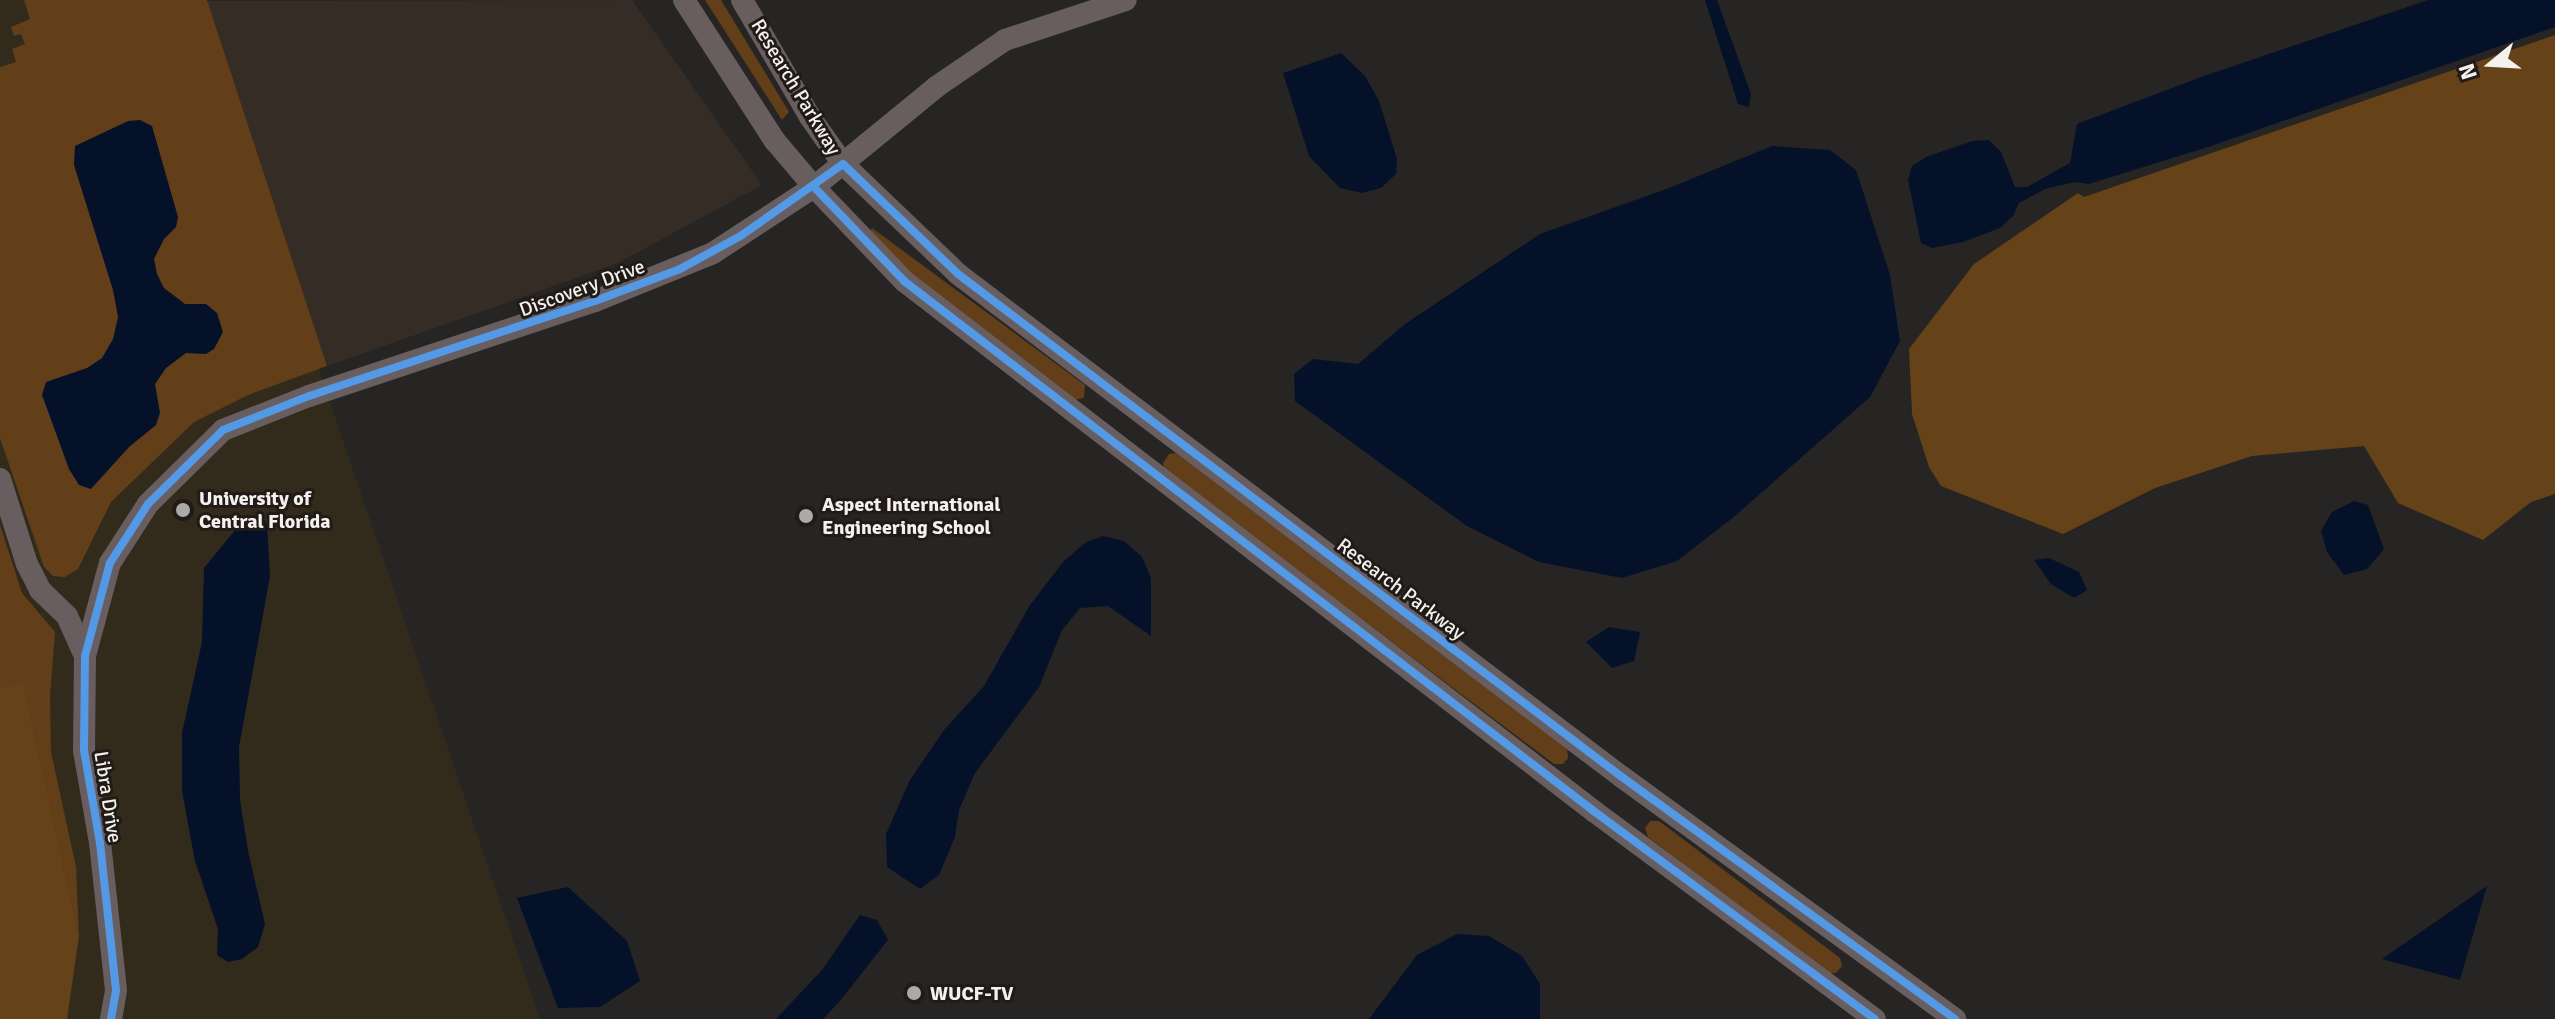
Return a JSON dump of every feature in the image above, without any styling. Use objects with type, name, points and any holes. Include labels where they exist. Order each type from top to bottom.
[{"type":"street","name":"Research Parkway","points":[[684,0],[775,141],[814,187],[904,281],[1595,812],[1875,1019]]},
{"type":"street","name":"Research Parkway","points":[[742,0],[810,117],[843,164],[958,274],[1622,777],[1955,1019]]},
{"type":"street","name":"Discovery Drive","points":[[309,396],[581,306],[680,269],[713,253],[814,187],[936,87],[1005,40],[1126,0]]},
{"type":"street","name":"Libra Drive","points":[[111,1019],[116,990],[100,843],[84,750],[85,656],[110,563],[148,504],[223,430],[309,396]]},
{"type":"street","points":[[0,479],[27,564],[40,590],[67,616],[85,656]]},
{"type":"shaded area","name":"University of Central Florida","points":[[0,0],[193,0],[540,1019],[0,1019]]},
{"type":"shaded area","points":[[24,0],[207,0],[327,366],[248,395],[194,422],[111,502],[78,569],[65,577],[53,576],[44,567],[0,438],[0,67],[16,62],[12,49],[25,44],[21,34],[14,36],[11,27],[30,19]]},
{"type":"shaded area","points":[[632,0],[762,185],[616,264],[327,366],[207,1]]},
{"type":"shaded area","points":[[705,0],[721,0],[789,112],[782,120]]},
{"type":"shaded area","points":[[2555,35],[2555,494],[2531,502],[2483,540],[2398,503],[2364,446],[2252,456],[2155,488],[2063,534],[1941,486],[1929,467],[1912,414],[1909,349],[1974,264],[2078,193],[2084,197]]},
{"type":"shaded area","points":[[872,228],[1085,385],[1084,398],[1074,400],[901,268],[869,234]]},
{"type":"shaded area","points":[[1176,453],[1567,748],[1568,758],[1563,764],[1554,764],[1165,471],[1163,463],[1169,454]]},
{"type":"shaded area","points":[[0,525],[22,593],[55,632],[50,696],[51,752],[76,867],[79,936],[23,682],[0,688]]},
{"type":"shaded area","points":[[23,681],[79,936],[67,1019],[0,1019],[0,688]]},
{"type":"shaded area","points":[[1650,821],[1659,821],[1840,958],[1842,966],[1836,973],[1826,973],[1648,837],[1645,828]]},
{"type":"water","points":[[1705,0],[1717,0],[1751,94],[1749,107],[1738,104]]},
{"type":"water","points":[[2428,0],[2555,0],[2555,27],[2208,147],[2089,184],[2075,182],[2045,189],[2019,203],[2013,216],[2000,228],[1963,242],[1932,248],[1921,243],[1908,180],[1912,166],[1926,157],[1972,141],[1989,140],[2001,152],[2015,187],[2027,187],[2070,163],[2077,124],[2201,77]]},
{"type":"water","points":[[1341,53],[1365,76],[1379,101],[1397,159],[1396,174],[1381,188],[1362,193],[1340,188],[1309,156],[1283,73]]},
{"type":"water","points":[[140,120],[152,126],[178,217],[176,227],[164,239],[154,259],[157,274],[164,288],[185,304],[206,304],[217,313],[223,332],[214,349],[206,354],[186,353],[166,368],[155,384],[160,413],[156,425],[129,447],[91,489],[79,485],[69,469],[42,395],[46,382],[87,368],[102,358],[113,339],[118,317],[113,290],[74,165],[75,146],[128,121]]},
{"type":"water","points":[[1772,146],[1830,150],[1856,170],[1890,275],[1900,341],[1870,397],[1735,516],[1677,561],[1622,578],[1539,562],[1467,526],[1295,401],[1294,374],[1313,359],[1358,364],[1405,324],[1540,234],[1669,188]]},
{"type":"water","points":[[2354,501],[2368,505],[2384,549],[2367,569],[2344,575],[2327,552],[2321,531],[2332,512]]},
{"type":"water","points":[[262,516],[267,525],[270,576],[239,747],[240,800],[265,924],[258,947],[242,959],[228,962],[217,955],[218,929],[195,861],[182,791],[182,733],[202,642],[204,568],[236,529]]},
{"type":"water","points":[[1103,536],[1124,541],[1142,557],[1151,578],[1151,636],[1108,606],[1080,608],[1062,630],[1039,687],[975,773],[959,810],[955,837],[939,875],[920,889],[887,867],[886,834],[910,780],[944,730],[984,686],[1030,605],[1063,562],[1086,542]]},
{"type":"water","points":[[2049,558],[2079,572],[2087,590],[2074,598],[2051,584],[2034,560]]},
{"type":"water","points":[[1609,627],[1640,632],[1634,661],[1612,668],[1586,642]]},
{"type":"water","points":[[2487,886],[2460,980],[2382,959]]},
{"type":"water","points":[[568,887],[627,941],[640,981],[600,1007],[558,1008],[517,898]]},
{"type":"water","points":[[860,915],[877,920],[888,940],[839,1002],[823,1019],[776,1019],[822,970]]},
{"type":"water","points":[[1457,934],[1489,936],[1522,956],[1540,984],[1540,1019],[1369,1019],[1417,955]]},
{"type":"cycle path","points":[[111,1019],[116,990],[100,843],[84,750],[85,656],[110,563],[148,504],[223,430],[309,396],[595,301],[680,269],[742,235],[843,164],[958,274],[1622,777],[1955,1019]]},
{"type":"cycle path","points":[[814,187],[904,281],[1595,812],[1875,1019]]},
{"type":"place","name":"University of Central Florida","points":[[183,510]]},
{"type":"place","name":"Aspect International Engineering School","points":[[806,516]]},
{"type":"place","name":"WUCF-TV","points":[[914,993]]}]
